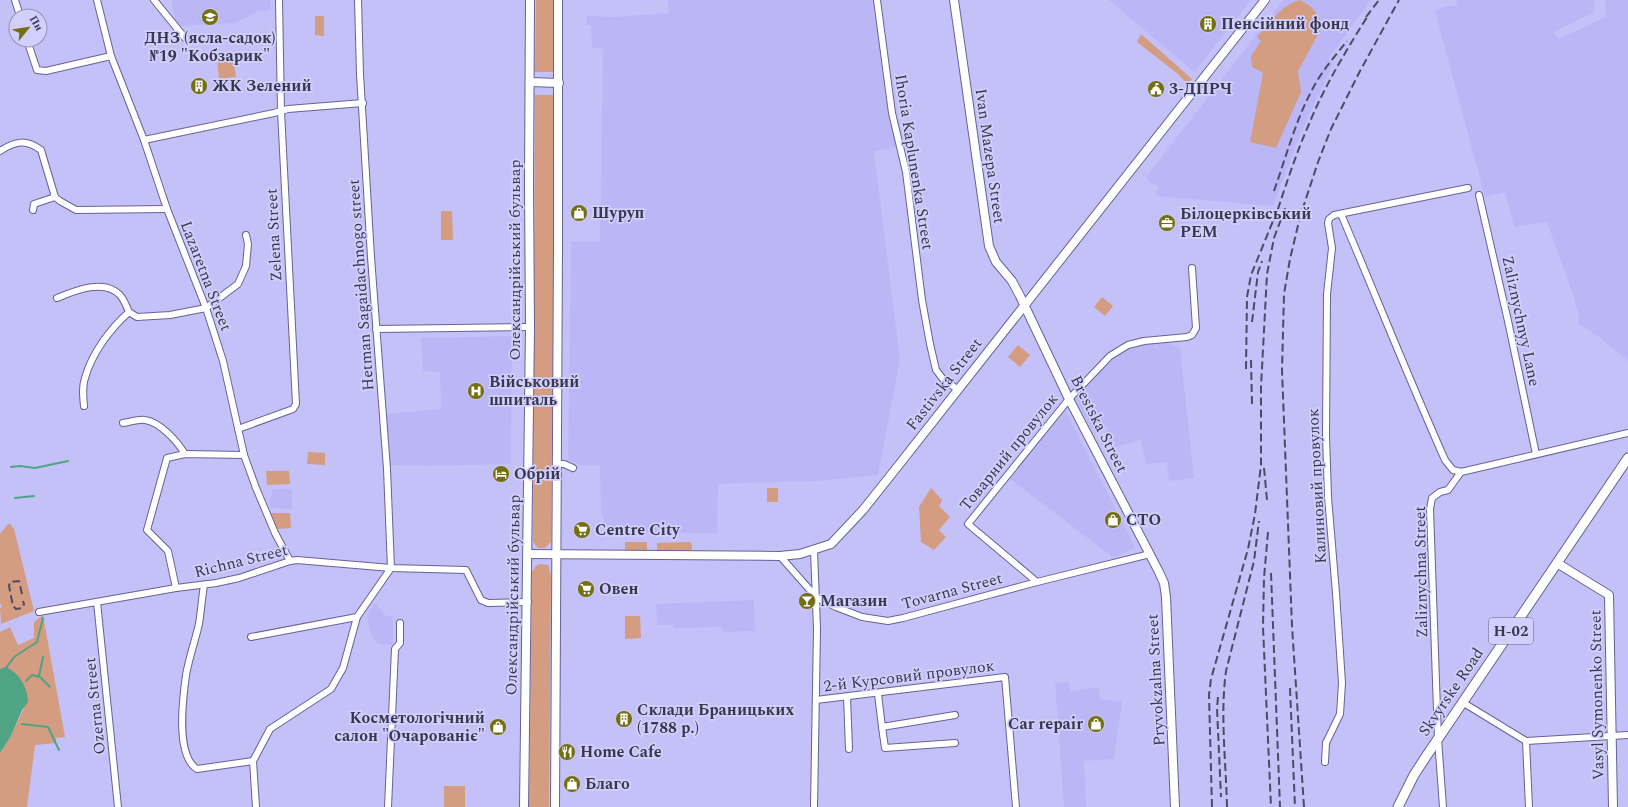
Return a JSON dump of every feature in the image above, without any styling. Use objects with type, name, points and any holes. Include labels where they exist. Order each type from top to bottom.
[{"type":"main road","name":"Skvyrske Road","points":[[1398,807],[1414,775],[1462,702],[1628,458]]},
{"type":"street","name":"Lazaretna Street","points":[[97,0],[112,56],[144,140],[167,209],[206,308],[224,361],[244,455],[275,533],[290,561]]},
{"type":"street","points":[[154,0],[185,38]]},
{"type":"street","name":"Zelena Street","points":[[238,429],[293,409],[296,404],[281,111],[279,0]]},
{"type":"street","name":"Hetman Sagaidachnogo street","points":[[358,0],[376,329],[387,469],[391,568]]},
{"type":"street","name":"Олександрійський бульвар","points":[[524,807],[528,602],[530,0]]},
{"type":"street","points":[[555,807],[555,554],[559,83],[558,0]]},
{"type":"street","name":"Ihoria Kaplunenka Street","points":[[878,0],[892,113],[906,172],[922,300],[930,344],[936,370],[943,379],[958,389]]},
{"type":"street","name":"Ivan Mazepa Street","points":[[954,0],[989,246],[996,262],[1012,281],[1025,306]]},
{"type":"street","name":"Fastivska Street","points":[[528,554],[780,556],[800,554],[831,544],[845,530],[898,466],[1265,0]]},
{"type":"street","points":[[30,48],[37,70],[46,71],[112,56]]},
{"type":"street","points":[[530,82],[559,83]]},
{"type":"street","points":[[144,140],[288,109],[363,103]]},
{"type":"street","points":[[0,151],[10,144],[28,142],[35,145],[41,150],[55,197],[76,210],[167,209]]},
{"type":"street","points":[[1468,188],[1341,214],[1378,299],[1410,380],[1446,460],[1452,470],[1461,472],[1628,433]]},
{"type":"street","name":"Zaliznychnyy Lane","points":[[1479,195],[1508,321],[1536,454]]},
{"type":"street","points":[[33,210],[34,204],[55,197]]},
{"type":"street","name":"Калиновий провулок","points":[[1325,762],[1326,743],[1340,714],[1342,683],[1328,497],[1325,352],[1327,294],[1332,248],[1328,223],[1329,219],[1334,215],[1341,214]]},
{"type":"street","points":[[57,298],[92,286],[109,288],[120,295],[129,312],[137,317],[170,315],[206,308],[238,284],[246,266],[248,244],[246,235]]},
{"type":"street","name":"Товарний провулок","points":[[1037,582],[968,524],[1069,399],[1110,356],[1128,345],[1144,341],[1186,337],[1192,335],[1196,328],[1192,268]]},
{"type":"street","name":"Brestska Street","points":[[1025,306],[1069,399],[1150,554]]},
{"type":"street","points":[[84,406],[83,391],[85,378],[92,360],[117,323],[129,312]]},
{"type":"street","points":[[376,329],[530,327]]},
{"type":"street","points":[[123,423],[144,420],[156,424],[178,442],[185,454]]},
{"type":"street","points":[[176,588],[168,551],[147,530],[167,458],[185,454],[244,455]]},
{"type":"street","points":[[556,464],[564,464],[573,468]]},
{"type":"street","name":"Zaliznychna Street","points":[[1443,807],[1438,739],[1430,509],[1432,498],[1440,492],[1448,490],[1461,472]]},
{"type":"street","points":[[814,550],[817,598],[814,807]]},
{"type":"street","name":"Tovarna Street","points":[[780,556],[817,598],[862,617],[888,621],[1150,554]]},
{"type":"street","name":"Pryvokzalna Street","points":[[1150,554],[1164,583],[1166,597],[1175,807]]},
{"type":"street","name":"Richna Street","points":[[39,612],[239,578],[290,561],[391,568],[466,570],[481,600],[488,603],[528,602]]},
{"type":"street","name":"Vasyl Symonenko Street","points":[[1557,563],[1609,595],[1613,807]]},
{"type":"street","points":[[256,807],[253,761],[270,729],[331,689],[344,668],[357,617],[391,568]]},
{"type":"street","points":[[204,585],[199,624],[186,674],[183,704],[183,737],[186,755],[191,765],[197,768],[253,761]]},
{"type":"street","name":"Ozerna Street","points":[[97,602],[118,807]]},
{"type":"street","points":[[251,637],[357,617]]},
{"type":"street","points":[[388,807],[395,649],[400,643],[400,623]]},
{"type":"street","name":"2-й Курсовий провулок","points":[[816,700],[878,694],[1005,677],[1016,807]]},
{"type":"street","points":[[878,694],[885,748],[955,742]]},
{"type":"street","points":[[847,697],[849,749]]},
{"type":"street","points":[[1462,702],[1526,741],[1628,735]]},
{"type":"street","points":[[882,727],[955,715]]},
{"type":"street","points":[[1526,741],[1529,807]]},
{"type":"shaded area","name":"ДНЗ (ясла-садок) №19 \"Кобзарик\"","points":[[171,0],[270,0],[271,10],[258,11],[235,23],[176,26]]},
{"type":"shaded area","points":[[536,0],[554,0],[555,72],[535,72]]},
{"type":"shaded area","points":[[668,0],[877,0],[899,147],[874,151],[900,359],[878,475],[816,481],[718,484],[717,533],[604,533],[604,517],[601,516],[600,466],[579,465],[568,460],[571,241],[600,242],[603,49],[592,48],[591,25],[587,25],[587,16],[615,17],[669,13]]},
{"type":"shaded area","points":[[1109,0],[1251,0],[1194,72]]},
{"type":"shaded area","points":[[1283,0],[1371,0],[1328,59],[1333,64],[1299,137],[1273,206],[1156,196],[1158,186],[1148,182],[1147,176]]},
{"type":"shaded area","points":[[1300,0],[1312,8],[1318,15],[1321,24],[1321,29],[1298,71],[1301,92],[1276,148],[1250,142],[1263,73],[1252,67],[1251,56],[1261,41],[1257,37],[1282,10],[1293,2]]},
{"type":"shaded area","points":[[1456,0],[1594,0],[1595,12],[1557,30],[1555,33],[1559,39],[1606,17],[1605,0],[1628,0],[1628,361],[1599,337],[1579,325],[1579,316],[1573,295],[1547,222],[1514,227],[1505,192],[1485,197],[1435,11],[1446,6],[1457,6]]},
{"type":"shaded area","points":[[315,16],[324,16],[324,36],[315,35]]},
{"type":"shaded area","points":[[1141,34],[1192,79],[1188,85],[1178,74],[1137,42]]},
{"type":"shaded area","points":[[233,55],[236,77],[219,79],[217,57]]},
{"type":"shaded area","points":[[535,95],[555,95],[551,542],[545,548],[538,548],[533,542]]},
{"type":"shaded area","points":[[441,211],[452,211],[453,240],[441,240]]},
{"type":"shaded area","points":[[1102,297],[1113,306],[1105,316],[1094,307]]},
{"type":"shaded area","name":"Військовий шпиталь","points":[[512,336],[511,464],[429,466],[388,465],[384,414],[441,409],[440,372],[423,371],[421,338]]},
{"type":"shaded area","points":[[1165,342],[1180,348],[1194,478],[1169,481],[1167,462],[1146,464],[1141,440],[1111,448],[1107,426],[1095,434],[1075,398],[1111,361],[1125,350]]},
{"type":"shaded area","points":[[1018,345],[1030,355],[1020,367],[1008,357]]},
{"type":"shaded area","points":[[1065,410],[1135,547],[1114,558],[1010,479]]},
{"type":"shaded area","points":[[308,452],[325,453],[325,465],[307,464]]},
{"type":"shaded area","points":[[266,471],[289,471],[290,484],[267,485]]},
{"type":"shaded area","points":[[767,488],[778,488],[778,502],[767,502]]},
{"type":"shaded area","points":[[931,488],[942,500],[939,506],[950,517],[939,530],[946,537],[934,550],[921,542],[919,507]]},
{"type":"shaded area","points":[[273,489],[292,489],[292,509],[270,508],[270,498]]},
{"type":"shaded area","points":[[271,513],[290,513],[291,528],[277,529]]},
{"type":"shaded area","points":[[8,524],[10,524],[14,529],[34,611],[1,624],[0,534]]},
{"type":"shaded area","points":[[625,542],[647,542],[647,551],[625,551]]},
{"type":"shaded area","points":[[690,542],[692,549],[690,551],[657,551],[657,543]]},
{"type":"shaded area","points":[[539,564],[548,565],[551,575],[549,807],[529,807],[532,572]]},
{"type":"shaded area","points":[[754,600],[755,631],[724,632],[722,627],[674,628],[673,625],[657,625],[656,604]]},
{"type":"shaded area","points":[[375,603],[386,616],[393,616],[393,645],[380,644],[375,641],[371,635],[367,616]]},
{"type":"shaded area","points":[[43,615],[65,737],[56,738],[56,743],[35,745],[27,807],[0,807],[0,753],[11,736],[24,708],[5,667],[0,669],[0,632],[10,627],[18,645],[34,638],[34,622]]},
{"type":"shaded area","points":[[625,616],[640,616],[641,638],[625,639]]},
{"type":"shaded area","points":[[5,667],[10,669],[22,681],[28,697],[28,702],[22,710],[11,736],[0,753],[0,669]]},
{"type":"shaded area","points":[[1069,682],[1070,691],[1099,687],[1100,699],[1122,702],[1114,759],[1084,761],[1086,807],[1064,807],[1055,683]]},
{"type":"shaded area","points":[[444,786],[465,786],[465,807],[444,807]]},
{"type":"waterway","points":[[11,467],[20,466],[35,468],[68,461]]},
{"type":"waterway","points":[[15,498],[34,496]]},
{"type":"waterway","points":[[6,668],[14,657],[37,642],[43,618]]},
{"type":"waterway","points":[[39,676],[43,657]]},
{"type":"waterway","points":[[26,681],[32,675],[40,677],[50,687]]},
{"type":"waterway","points":[[22,724],[48,727],[59,750]]},
{"type":"railway","points":[[1366,17],[1379,0]]},
{"type":"railway","points":[[1304,807],[1292,626],[1282,370],[1284,294],[1290,259],[1300,217],[1318,162],[1331,129],[1360,71],[1399,0]]},
{"type":"railway","points":[[1274,221],[1295,160],[1315,110],[1337,68],[1369,14]]},
{"type":"railway","points":[[1274,191],[1306,102],[1328,64],[1347,41]]},
{"type":"railway","points":[[1212,807],[1209,695],[1211,679],[1248,549],[1255,514],[1261,465],[1261,387],[1267,274],[1274,238],[1286,206]]},
{"type":"railway","points":[[1246,369],[1247,297],[1251,275],[1275,216]]},
{"type":"railway","points":[[1252,322],[1258,272],[1262,261]]},
{"type":"railway","points":[[1251,360],[1252,404]]},
{"type":"railway","points":[[1264,468],[1267,500]]},
{"type":"railway","points":[[1227,807],[1223,722],[1224,688],[1226,671],[1254,561],[1259,521]]},
{"type":"railway","points":[[1268,532],[1264,578],[1263,627],[1271,807]]},
{"type":"railway","points":[[1271,573],[1280,807]]},
{"type":"railway","points":[[22,594],[19,581],[10,582],[9,586],[13,606],[16,609],[22,608],[24,604],[23,601]]},
{"type":"railway","points":[[1290,688],[1295,807]]},
{"type":"railway","points":[[1218,697],[1217,708],[1221,797]]},
{"type":"place","name":"ДНЗ (ясла-садок) №19 \"Кобзарик\"","points":[[210,17]]},
{"type":"place","name":"Пенсійний фонд","points":[[1208,24]]},
{"type":"place","name":"ЖК Зелений","points":[[199,86]]},
{"type":"place","name":"3-ДПРЧ","points":[[1156,89]]},
{"type":"place","name":"Шуруп","points":[[579,213]]},
{"type":"place","name":"Білоцерківський РЕМ","points":[[1167,223]]},
{"type":"place","name":"Військовий шпиталь","points":[[476,391]]},
{"type":"place","name":"Обрій","points":[[501,474]]},
{"type":"place","name":"СТО","points":[[1113,520]]},
{"type":"place","name":"Centre City","points":[[582,530]]},
{"type":"place","name":"Овен","points":[[586,589]]},
{"type":"place","name":"Магазин","points":[[807,601]]},
{"type":"place","name":"Склади Браницьких (1788 р.)","points":[[624,719]]},
{"type":"place","name":"Car repair","points":[[1096,724]]},
{"type":"place","name":"Косметологічний салон \"Очарованіє\"","points":[[498,727]]},
{"type":"place","name":"Home Cafe","points":[[567,752]]},
{"type":"place","name":"Благо","points":[[572,784]]}]
